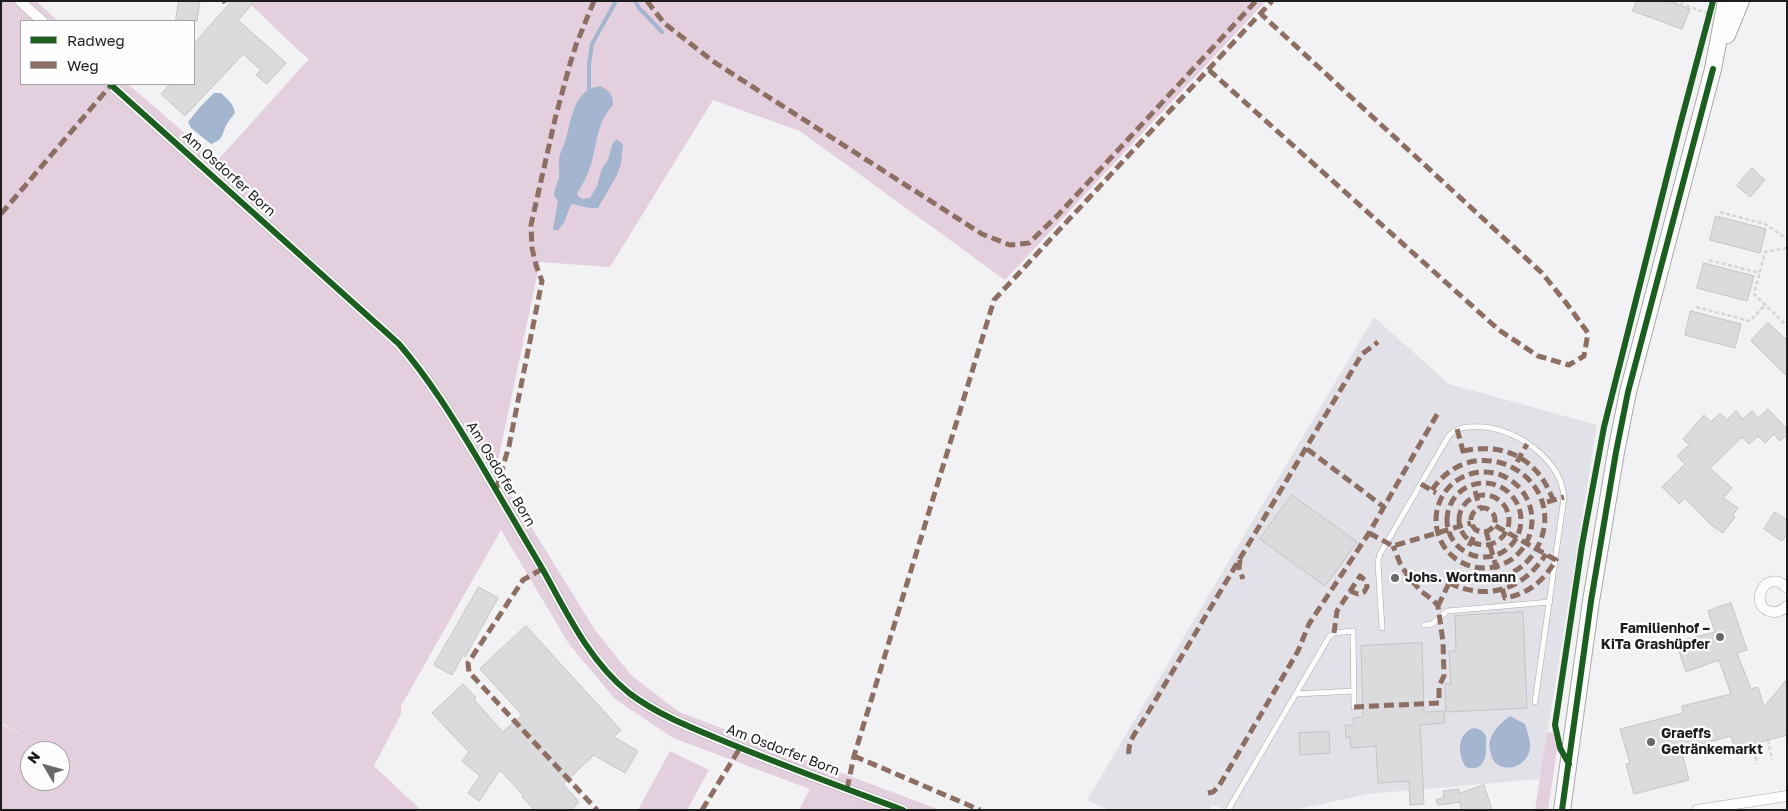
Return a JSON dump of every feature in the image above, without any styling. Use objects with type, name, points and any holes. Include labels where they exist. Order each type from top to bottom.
[{"type":"main road","points":[[1562,810],[1595,573],[1628,392],[1713,69],[1726,1]]},
{"type":"main road","points":[[1713,69],[1741,1]]},
{"type":"street","points":[[20,1],[41,20]]},
{"type":"street","name":"Am Osdorfer Born","points":[[111,85],[399,344],[415,363],[450,414],[583,642],[603,668],[628,692],[651,708],[674,720],[740,748],[903,810]]},
{"type":"street","points":[[1784,582],[1770,582],[1765,585],[1760,593],[1760,600],[1766,610],[1774,612],[1787,606]]},
{"type":"street","points":[[1704,809],[1787,796]]},
{"type":"lane","points":[[1382,628],[1378,562],[1380,554],[1448,437],[1457,429],[1464,427],[1488,428],[1501,431],[1521,440],[1540,454],[1552,469],[1562,486],[1564,506],[1535,702]]},
{"type":"lane","points":[[1424,625],[1432,624],[1448,611],[1550,602]]},
{"type":"lane","points":[[1228,810],[1329,637],[1334,633],[1353,630],[1354,707]]},
{"type":"lane","points":[[1296,694],[1354,691]]},
{"type":"path","points":[[1674,1],[1710,14],[1707,24]]},
{"type":"path","points":[[1720,212],[1765,224],[1787,239]]},
{"type":"path","points":[[1787,248],[1765,252],[1754,294],[1787,326]]},
{"type":"path","points":[[1709,260],[1760,273]]},
{"type":"path","points":[[1696,307],[1750,321],[1765,305]]},
{"type":"path","points":[[1768,740],[1772,760]]},
{"type":"path","points":[[1753,744],[1757,764]]},
{"type":"shaded area","points":[[1,1],[36,1],[57,20],[20,20],[20,85],[129,85],[217,161],[309,59],[247,1],[1266,1],[1005,280],[800,131],[713,100],[610,267],[540,262],[496,470],[595,630],[631,675],[679,712],[940,810],[799,810],[810,789],[673,738],[615,699],[569,644],[501,530],[401,706],[401,714],[374,766],[421,810],[1,810],[1,724],[33,740],[1,723]]},
{"type":"shaded area","name":"Johs. Wortmann","points":[[1374,317],[1449,384],[1597,425],[1540,779],[1368,794],[1294,810],[1227,810],[1212,805],[1210,810],[1109,810],[1087,800]]},
{"type":"shaded area","points":[[1547,732],[1553,733],[1557,750],[1548,810],[1535,810]]},
{"type":"shaded area","points":[[670,751],[709,770],[687,810],[638,810]]},
{"type":"water","points":[[600,86],[610,93],[613,105],[601,125],[591,165],[577,194],[579,197],[583,199],[590,198],[597,186],[602,168],[608,160],[612,145],[616,139],[623,144],[621,164],[617,175],[598,208],[571,204],[564,223],[558,230],[553,230],[558,201],[554,196],[559,177],[559,158],[572,116],[578,100],[584,93]]},
{"type":"water","points":[[214,93],[221,93],[232,104],[235,113],[221,138],[211,144],[191,128],[188,122]]},
{"type":"water","points":[[1510,716],[1525,724],[1530,746],[1524,761],[1511,768],[1498,765],[1491,756],[1490,748],[1491,737],[1494,732]]},
{"type":"water","points":[[1474,728],[1485,734],[1486,751],[1480,766],[1471,768],[1466,767],[1463,762],[1460,744],[1464,734]]},
{"type":"building","points":[[179,1],[200,1],[197,21],[176,20]]},
{"type":"building","points":[[232,1],[255,1],[238,20],[286,63],[267,84],[256,75],[261,70],[243,54],[185,116],[161,94],[169,85],[195,85],[195,43]]},
{"type":"building","points":[[1637,1],[1668,1],[1690,9],[1682,29],[1633,11]]},
{"type":"building","points":[[1752,168],[1765,180],[1750,197],[1737,186]]},
{"type":"building","points":[[1716,216],[1766,229],[1760,253],[1710,240]]},
{"type":"building","points":[[1704,263],[1754,276],[1747,301],[1697,288]]},
{"type":"building","points":[[1691,311],[1741,324],[1735,348],[1685,335]]},
{"type":"building","points":[[1768,323],[1787,340],[1787,376],[1751,341]]},
{"type":"building","points":[[1768,409],[1787,429],[1787,435],[1780,441],[1774,434],[1765,443],[1758,436],[1749,444],[1742,437],[1710,468],[1732,488],[1723,498],[1738,508],[1733,515],[1735,517],[1723,533],[1710,524],[1685,498],[1679,504],[1662,487],[1685,464],[1677,456],[1689,445],[1683,439],[1704,415],[1711,422],[1720,413],[1727,420],[1736,411],[1743,419],[1752,411],[1758,418]]},
{"type":"building","points":[[1292,495],[1357,542],[1325,586],[1260,539]]},
{"type":"building","points":[[1775,512],[1787,520],[1787,534],[1782,541],[1764,529]]},
{"type":"building","points":[[479,587],[498,598],[465,657],[463,655],[452,675],[434,665]]},
{"type":"building","name":"Graeffs Getränkemarkt","points":[[1731,603],[1747,650],[1737,653],[1751,689],[1758,687],[1764,707],[1787,679],[1787,735],[1735,749],[1731,736],[1681,750],[1689,780],[1634,794],[1626,764],[1630,763],[1620,729],[1683,713],[1682,706],[1731,694],[1719,660],[1686,672],[1676,642],[1715,632],[1708,611]]},
{"type":"building","points":[[1523,612],[1527,708],[1446,712],[1445,684],[1451,684],[1449,651],[1456,651],[1455,616]]},
{"type":"building","points":[[526,626],[621,730],[614,737],[638,751],[625,773],[594,755],[563,784],[579,802],[571,810],[534,810],[500,770],[479,801],[468,793],[480,776],[462,761],[469,752],[432,713],[463,684],[476,698],[474,700],[503,732],[522,715],[480,669]]},
{"type":"building","points":[[1422,643],[1424,712],[1444,711],[1445,723],[1420,725],[1424,804],[1410,805],[1409,781],[1378,783],[1376,746],[1351,748],[1350,737],[1346,737],[1345,725],[1354,725],[1353,718],[1363,717],[1361,646]]},
{"type":"building","points":[[1329,732],[1330,753],[1300,755],[1299,733]]},
{"type":"building","points":[[1484,785],[1492,810],[1461,810],[1460,802],[1438,805],[1436,800],[1444,797],[1443,791],[1459,789],[1459,793]]},
{"type":"waterway","points":[[589,89],[589,64],[592,44],[616,1]]},
{"type":"waterway","points":[[635,1],[639,8],[662,32]]},
{"type":"marked path","points":[[496,490],[509,446],[542,281],[532,248],[531,225],[556,115],[570,64],[594,1]]},
{"type":"marked path","points":[[647,1],[664,23],[714,62],[982,234],[1010,245],[1029,243],[1057,216],[1256,1]]},
{"type":"marked path","points":[[847,789],[854,756],[994,300],[1272,1]]},
{"type":"marked path","points":[[1209,70],[1499,330],[1538,356],[1569,365],[1584,356],[1588,333],[1542,273],[1261,14]]},
{"type":"marked path","points":[[1,214],[111,85]]},
{"type":"marked path","points":[[1129,754],[1135,732],[1362,354],[1378,342]]},
{"type":"marked path","points":[[1208,793],[1213,792],[1219,786],[1298,651],[1309,624],[1369,533],[1439,411]]},
{"type":"marked path","points":[[1457,429],[1464,455]]},
{"type":"marked path","points":[[1517,462],[1527,444]]},
{"type":"marked path","points":[[1307,449],[1384,507]]},
{"type":"marked path","points":[[1463,451],[1493,449],[1518,457],[1539,474],[1553,500]]},
{"type":"marked path","points":[[1432,490],[1450,471],[1471,462],[1493,461],[1513,468],[1530,481],[1541,499],[1545,520],[1539,544],[1525,564],[1513,572],[1491,579],[1477,579],[1455,572]]},
{"type":"marked path","points":[[1484,472],[1502,475],[1518,486],[1529,502],[1532,520],[1529,538],[1518,554],[1502,565],[1484,568],[1466,565],[1450,554],[1439,538],[1436,520],[1439,502],[1450,486],[1466,475],[1484,472]]},
{"type":"marked path","points":[[1484,483],[1498,486],[1510,494],[1518,506],[1521,520],[1518,534],[1510,546],[1498,554],[1484,557],[1470,554],[1458,546],[1450,534],[1447,520],[1450,506],[1458,494],[1470,486],[1484,483]]},
{"type":"marked path","points":[[1421,484],[1436,493]]},
{"type":"marked path","points":[[1475,491],[1480,508]]},
{"type":"marked path","points":[[1489,495],[1502,502],[1508,510],[1509,520],[1508,530],[1502,538],[1494,544],[1479,545],[1466,538],[1460,530],[1459,515],[1466,502],[1474,496],[1489,495]]},
{"type":"marked path","points":[[1547,502],[1564,497]]},
{"type":"marked path","points":[[1483,508],[1492,511],[1495,520],[1492,529],[1483,532],[1474,529],[1471,520],[1474,511],[1483,508]]},
{"type":"marked path","points":[[1369,533],[1393,546],[1471,523]]},
{"type":"marked path","points":[[1486,531],[1505,598],[1521,593],[1535,585],[1556,560],[1494,525]]},
{"type":"marked path","points":[[1469,546],[1477,530]]},
{"type":"marked path","points":[[1354,707],[1439,703],[1439,686],[1444,676],[1443,642],[1438,606],[1409,578],[1393,546]]},
{"type":"marked path","points":[[1449,583],[1477,591],[1504,589],[1527,576],[1546,554]]},
{"type":"marked path","points":[[1240,560],[1239,568],[1243,579]]},
{"type":"marked path","points":[[542,569],[523,580],[468,663],[469,672],[597,810]]},
{"type":"marked path","points":[[1334,633],[1337,611],[1360,576],[1366,581],[1367,587],[1364,592],[1358,594],[1350,591]]},
{"type":"marked path","points":[[1438,606],[1451,579]]},
{"type":"marked path","points":[[702,810],[740,748]]},
{"type":"marked path","points":[[854,756],[980,810]]},
{"type":"cycle path","points":[[1569,764],[1560,748],[1555,725],[1582,545],[1604,427],[1713,1]]},
{"type":"cycle path","points":[[1562,810],[1591,601],[1628,392],[1713,69]]},
{"type":"cycle path","points":[[111,85],[399,344],[449,412],[535,556],[580,636],[602,666],[629,693],[663,714],[688,726],[770,760],[903,810]]},
{"type":"place","name":"Johs. Wortmann","points":[[1395,578]]},
{"type":"place","name":"Familienhof – KiTa Grashüpfer","points":[[1720,637]]},
{"type":"place","name":"Graeffs Getränkemarkt","points":[[1651,742]]}]
